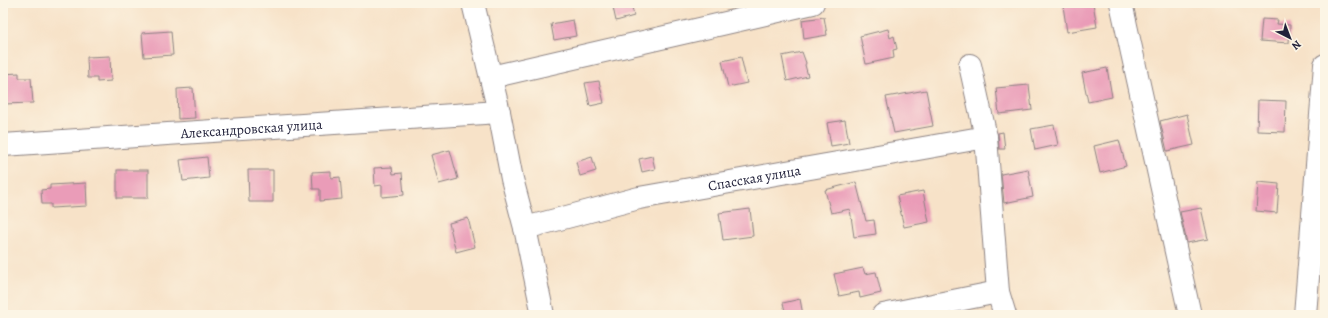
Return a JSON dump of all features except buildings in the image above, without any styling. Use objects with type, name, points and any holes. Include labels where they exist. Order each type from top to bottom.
[{"type":"street","points":[[473,3],[499,112],[512,179],[525,228],[543,315]]},
{"type":"street","points":[[491,77],[813,3]]},
{"type":"street","points":[[1121,3],[1190,315]]},
{"type":"street","points":[[970,65],[986,138],[998,292],[1005,315]]},
{"type":"street","points":[[1305,315],[1325,65]]},
{"type":"street","name":"Александровская улица","points":[[3,145],[499,112]]},
{"type":"street","name":"Спасская улица","points":[[525,228],[639,198],[986,138]]},
{"type":"street","points":[[883,315],[998,292]]}]
